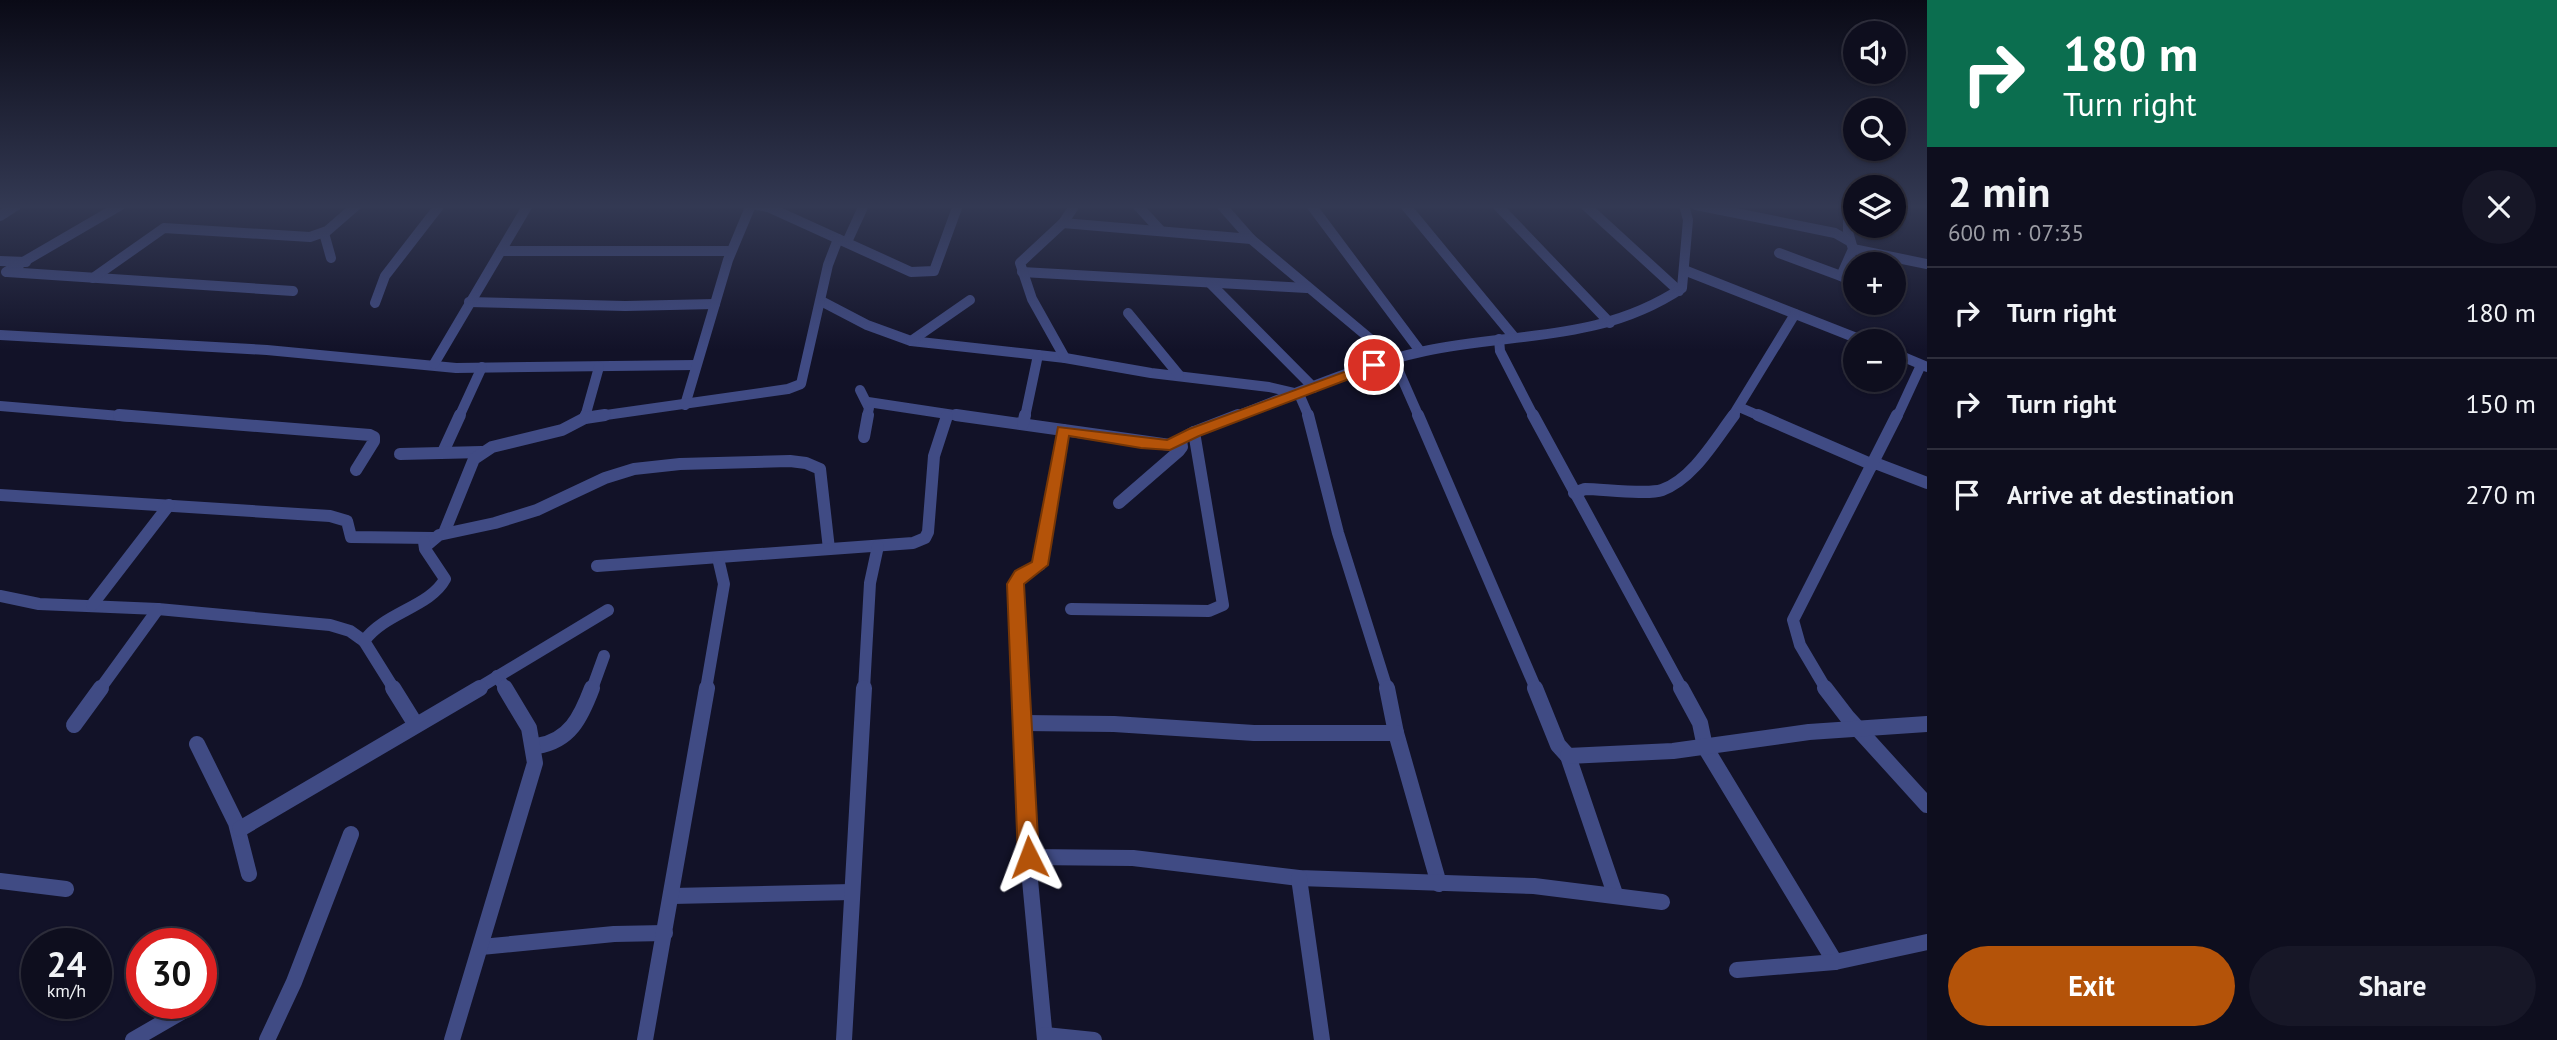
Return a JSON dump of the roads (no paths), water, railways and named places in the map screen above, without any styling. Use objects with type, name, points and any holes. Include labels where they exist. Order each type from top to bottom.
[{"type":"street","points":[[3,274],[40,254]]},
{"type":"street","points":[[93,278],[126,254]]},
{"type":"street","points":[[330,254],[331,258]]},
{"type":"street","points":[[375,303],[385,276],[402,254]]},
{"type":"street","points":[[434,364],[498,254]]},
{"type":"street","points":[[685,405],[730,254]]},
{"type":"street","points":[[364,641],[382,623],[439,590],[445,579],[425,549],[474,459],[482,452],[492,447],[562,430],[585,418],[685,405],[797,387],[801,384],[828,265],[835,254]]},
{"type":"street","points":[[872,254],[911,272],[929,272],[934,271],[941,254]]},
{"type":"street","points":[[1030,254],[1020,263],[1022,272],[1032,299],[1065,358]]},
{"type":"street","points":[[1268,254],[1394,358],[1524,659],[1558,745],[1568,756],[1615,894]]},
{"type":"street","points":[[1347,254],[1420,352]]},
{"type":"street","points":[[1445,254],[1514,337]]},
{"type":"street","points":[[1543,254],[1610,323]]},
{"type":"street","points":[[1638,254],[1679,291]]},
{"type":"street","points":[[868,402],[947,416],[1023,424],[1162,446],[1394,358],[1483,341],[1499,345],[1514,337],[1610,323],[1647,310],[1682,288],[1683,254]]},
{"type":"street","points":[[1780,254],[1841,276],[1847,254]]},
{"type":"street","points":[[1893,254],[1927,264]]},
{"type":"street","points":[[0,261],[26,262]]},
{"type":"street","points":[[1684,271],[1843,333]]},
{"type":"street","points":[[1022,272],[1307,288]]},
{"type":"street","points":[[3,274],[293,290]]},
{"type":"street","points":[[1210,283],[1314,388]]},
{"type":"street","points":[[911,341],[970,300]]},
{"type":"street","points":[[821,301],[867,325],[911,341],[1065,358],[1269,387],[1299,394]]},
{"type":"street","points":[[469,302],[625,306],[715,304]]},
{"type":"street","points":[[1128,313],[1179,375]]},
{"type":"street","points":[[1575,487],[1660,491],[1670,489],[1713,443],[1739,407],[1776,353],[1795,314]]},
{"type":"street","points":[[0,335],[267,350],[482,367],[696,365]]},
{"type":"street","points":[[0,346],[13,336]]},
{"type":"street","points":[[1499,345],[1700,723],[1704,747],[1835,962]]},
{"type":"street","points":[[1023,424],[1038,355]]},
{"type":"street","points":[[1906,358],[1924,366],[1793,620],[1808,660],[1839,708],[1927,805]]},
{"type":"street","points":[[443,452],[482,367]]},
{"type":"street","points":[[585,418],[598,367]]},
{"type":"street","points":[[860,390],[868,402],[864,438]]},
{"type":"street","points":[[1299,394],[1310,418],[1338,533],[1384,673],[1396,733],[1439,884]]},
{"type":"street","points":[[0,406],[374,437],[374,442],[356,470]]},
{"type":"street","points":[[1739,407],[1874,464],[1927,483]]},
{"type":"street","points":[[597,566],[878,546],[913,543],[925,538],[939,433],[947,416]]},
{"type":"street","points":[[1063,430],[1040,565],[1021,575],[1016,584],[1029,857],[1045,1037],[1094,1040]]},
{"type":"street","points":[[1071,609],[1209,611],[1223,605],[1194,432]]},
{"type":"street","points":[[1119,503],[1179,451],[1182,447],[1181,440]]},
{"type":"street","points":[[400,454],[482,452]]},
{"type":"street","points":[[0,495],[330,516],[347,521],[351,537],[431,539],[487,526],[547,506],[601,480],[634,469],[683,464],[807,463],[817,466],[822,473],[829,549]]},
{"type":"street","points":[[92,605],[169,505]]},
{"type":"street","points":[[844,1040],[870,583],[878,546]]},
{"type":"street","points":[[645,1040],[724,584],[718,558]]},
{"type":"street","points":[[0,596],[39,604],[92,605],[330,625],[349,631],[364,641],[416,725]]},
{"type":"street","points":[[75,725],[158,610]]},
{"type":"street","points":[[240,829],[608,610]]},
{"type":"street","points":[[537,746],[551,747],[567,737],[580,718],[604,656]]},
{"type":"street","points":[[453,1040],[535,763],[537,746],[533,733],[497,676]]},
{"type":"street","points":[[1023,723],[1114,724],[1254,733],[1396,733]]},
{"type":"street","points":[[1568,756],[1674,751],[1859,727],[1927,724]]},
{"type":"street","points":[[197,744],[240,829],[247,852],[249,874]]},
{"type":"street","points":[[267,1040],[294,982],[351,834]]},
{"type":"street","points":[[1029,857],[1133,858],[1299,878],[1534,886],[1615,894],[1662,902]]},
{"type":"street","points":[[1299,878],[1322,1040]]},
{"type":"street","points":[[0,881],[66,889]]},
{"type":"street","points":[[672,896],[852,892]]},
{"type":"street","points":[[481,947],[614,934],[665,933]]},
{"type":"street","points":[[1737,970],[1835,962],[1927,942]]},
{"type":"street","points":[[133,1040],[169,1019]]}]
